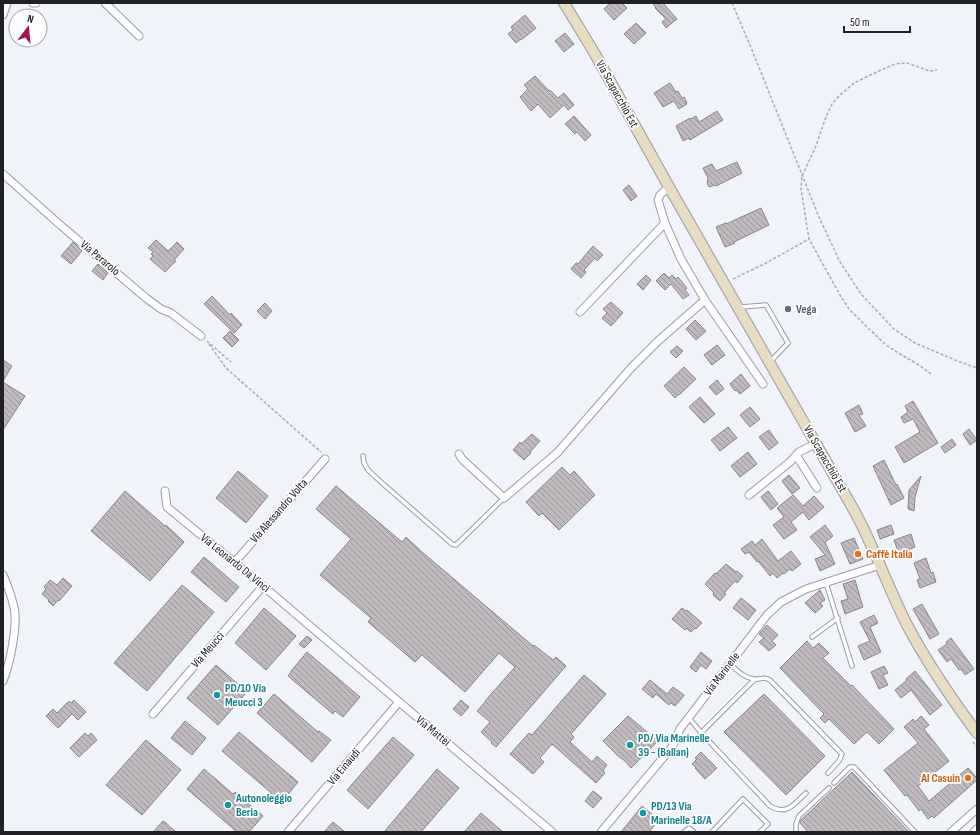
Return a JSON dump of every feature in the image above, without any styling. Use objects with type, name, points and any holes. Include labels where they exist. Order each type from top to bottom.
[{"type":"main road","name":"Via Scapacchiò Est","points":[[564,3],[595,54],[862,525],[910,630],[931,666],[977,733]]},
{"type":"street","points":[[3,15],[7,3]]},
{"type":"street","points":[[105,3],[140,36]]},
{"type":"street","name":"Via Perarolo","points":[[3,174],[146,298],[162,309],[171,313],[201,336]]},
{"type":"street","points":[[669,186],[660,195],[658,200],[665,223],[681,259],[705,300],[763,384]]},
{"type":"street","points":[[580,312],[665,223]]},
{"type":"street","points":[[458,454],[504,498],[558,452],[631,368],[658,341],[705,300]]},
{"type":"street","points":[[749,495],[790,462],[796,455],[815,444]]},
{"type":"street","points":[[796,455],[817,488]]},
{"type":"street","name":"Via Alessandro Volta","points":[[234,563],[324,459]]},
{"type":"street","name":"Via Leonardo Da Vinci","points":[[165,491],[167,507],[314,630]]},
{"type":"street","name":"Via Marinelle","points":[[601,832],[672,747],[680,729],[767,615],[782,602],[806,589],[880,565]]},
{"type":"street","points":[[3,575],[15,613],[12,644],[3,681]]},
{"type":"street","name":"Via Meucci","points":[[153,714],[263,586]]},
{"type":"street","name":"Via Mattei","points":[[314,630],[552,832]]},
{"type":"street","name":"Via Einaudi","points":[[288,832],[399,702]]},
{"type":"street","points":[[951,832],[977,809]]},
{"type":"street","points":[[974,832],[977,829]]},
{"type":"lane","points":[[738,308],[766,305],[788,343],[769,362]]},
{"type":"lane","points":[[363,456],[364,463],[368,470],[452,544],[456,545],[504,498]]},
{"type":"lane","points":[[826,583],[852,666]]},
{"type":"lane","points":[[812,638],[838,618]]},
{"type":"lane","points":[[730,664],[745,677],[755,679],[766,678],[770,680],[842,754],[839,761],[828,773]]},
{"type":"lane","points":[[701,733],[755,679]]},
{"type":"lane","points":[[689,718],[701,733],[770,806],[778,811],[787,810],[806,793]]},
{"type":"lane","points":[[834,783],[850,767],[854,768],[915,832]]},
{"type":"lane","points":[[796,832],[796,824],[799,816],[829,788]]},
{"type":"lane","points":[[712,832],[743,799],[768,824],[760,832]]},
{"type":"lane","points":[[684,832],[689,828],[694,832]]},
{"type":"path","points":[[732,3],[819,217],[840,262],[861,294],[894,328],[915,343],[977,368]]},
{"type":"path","points":[[931,374],[886,345],[849,309],[809,239],[801,190],[802,176],[816,146],[832,104],[854,82],[895,64],[907,63],[930,71],[937,70]]},
{"type":"path","points":[[725,284],[809,239]]},
{"type":"path","points":[[201,336],[231,362]]},
{"type":"path","points":[[209,344],[226,368],[322,454],[324,459]]},
{"type":"building","points":[[610,3],[622,3],[627,8],[614,20],[604,9]]},
{"type":"building","points":[[652,3],[663,3],[677,19],[666,28],[662,22],[666,19]]},
{"type":"building","points":[[525,15],[536,28],[516,43],[508,34],[513,30],[511,27]]},
{"type":"building","points":[[636,23],[646,33],[634,44],[624,34]]},
{"type":"building","points":[[565,33],[574,44],[564,52],[555,41]]},
{"type":"building","points":[[535,76],[558,98],[564,93],[574,105],[568,110],[564,105],[550,118],[538,104],[531,111],[520,97],[528,89],[524,85]]},
{"type":"building","points":[[670,83],[676,92],[678,91],[682,98],[684,97],[687,103],[679,109],[674,101],[663,107],[654,93]]},
{"type":"building","points":[[717,111],[723,120],[690,140],[689,138],[683,141],[676,126],[696,116],[699,122]]},
{"type":"building","points":[[574,116],[591,135],[585,141],[577,132],[575,134],[565,124]]},
{"type":"building","points":[[737,162],[742,173],[716,186],[709,187],[707,183],[708,178],[703,168],[712,164],[716,171]]},
{"type":"building","points":[[629,185],[637,196],[631,201],[623,190]]},
{"type":"building","points":[[761,208],[769,225],[725,247],[716,227]]},
{"type":"building","points":[[156,240],[168,251],[177,242],[184,249],[174,260],[176,261],[165,272],[150,259],[153,256],[151,254],[153,252],[148,248]]},
{"type":"building","points":[[73,242],[82,251],[71,264],[61,256]]},
{"type":"building","points":[[593,246],[603,255],[597,261],[595,258],[584,270],[586,272],[581,278],[571,269],[576,263],[578,264]]},
{"type":"building","points":[[98,264],[108,273],[103,280],[92,271]]},
{"type":"building","points":[[664,273],[669,278],[672,275],[676,279],[678,277],[687,288],[685,290],[689,295],[683,299],[671,284],[665,290],[656,281]]},
{"type":"building","points":[[646,275],[651,280],[643,290],[637,284]]},
{"type":"building","points":[[212,296],[242,325],[234,333],[204,304]]},
{"type":"building","points":[[611,302],[623,313],[611,326],[602,318],[607,313],[603,309]]},
{"type":"building","points":[[265,303],[272,311],[265,319],[257,311]]},
{"type":"building","points":[[695,320],[706,331],[696,340],[686,329]]},
{"type":"building","points":[[230,331],[239,340],[232,347],[223,338]]},
{"type":"building","points":[[717,345],[725,355],[712,365],[704,355]]},
{"type":"building","points":[[677,346],[683,351],[676,358],[670,352]]},
{"type":"building","points":[[3,360],[12,366],[3,381]]},
{"type":"building","points":[[684,367],[696,379],[675,398],[664,386]]},
{"type":"building","points":[[741,374],[750,386],[740,394],[736,390],[735,391],[730,384]]},
{"type":"building","points":[[717,380],[724,389],[716,395],[709,387]]},
{"type":"building","points":[[3,382],[25,396],[3,430]]},
{"type":"building","points":[[700,397],[715,414],[704,423],[689,407]]},
{"type":"building","points":[[913,401],[938,443],[904,463],[895,447],[920,432],[913,419],[904,423],[901,417],[908,412],[905,406]]},
{"type":"building","points":[[859,405],[863,414],[859,415],[866,426],[855,432],[845,413]]},
{"type":"building","points":[[750,407],[760,419],[750,427],[740,415]]},
{"type":"building","points":[[728,427],[737,438],[720,451],[711,440]]},
{"type":"building","points":[[969,429],[977,440],[970,445],[963,434]]},
{"type":"building","points":[[769,430],[778,443],[769,450],[759,437]]},
{"type":"building","points":[[532,434],[540,441],[524,460],[513,450],[520,442],[521,444]]},
{"type":"building","points":[[952,439],[956,445],[945,453],[941,447]]},
{"type":"building","points":[[748,452],[757,464],[740,477],[731,466]]},
{"type":"building","points":[[884,460],[904,498],[891,505],[873,466]]},
{"type":"building","points":[[562,467],[570,475],[574,471],[595,495],[559,530],[542,513],[539,516],[526,502]]},
{"type":"building","points":[[238,471],[268,496],[246,523],[216,498]]},
{"type":"building","points":[[789,475],[800,488],[792,494],[782,481]]},
{"type":"building","points":[[921,476],[915,497],[914,511],[908,509],[909,490]]},
{"type":"building","points":[[336,486],[402,542],[406,537],[533,646],[534,645],[553,660],[556,657],[566,666],[496,747],[481,732],[490,722],[477,711],[515,667],[499,653],[465,692],[422,655],[415,662],[368,622],[371,618],[320,575],[351,539],[316,509]]},
{"type":"building","points":[[125,491],[184,542],[150,581],[91,531]]},
{"type":"building","points":[[768,491],[778,504],[771,510],[761,497]]},
{"type":"building","points":[[793,495],[803,506],[814,496],[824,507],[809,520],[803,512],[791,522],[797,530],[784,539],[773,525],[784,517],[777,508]]},
{"type":"building","points":[[825,525],[833,536],[825,542],[835,564],[820,571],[815,559],[825,555],[810,537]]},
{"type":"building","points":[[891,525],[894,534],[880,539],[877,530]]},
{"type":"building","points":[[911,534],[915,547],[899,554],[894,540]]},
{"type":"building","points":[[854,538],[863,559],[850,564],[841,543]]},
{"type":"building","points":[[762,539],[778,561],[791,551],[801,564],[792,571],[790,569],[777,578],[773,573],[770,576],[749,552],[745,554],[741,549],[752,541],[755,545]]},
{"type":"building","points":[[204,557],[239,587],[226,602],[191,572]]},
{"type":"building","points":[[926,558],[936,582],[920,588],[917,580],[920,579],[914,563]]},
{"type":"building","points":[[726,564],[743,576],[737,583],[735,581],[724,593],[726,594],[720,601],[713,595],[714,593],[705,584]]},
{"type":"building","points":[[63,578],[72,586],[53,606],[42,594],[46,589],[44,587],[50,580],[57,585]]},
{"type":"building","points":[[855,580],[863,607],[845,614],[841,601],[848,599],[843,584]]},
{"type":"building","points":[[182,585],[214,612],[147,691],[114,663]]},
{"type":"building","points":[[820,590],[825,600],[820,603],[823,606],[815,613],[805,603]]},
{"type":"building","points":[[741,598],[756,610],[748,620],[733,608]]},
{"type":"building","points":[[922,604],[939,634],[930,639],[913,609]]},
{"type":"building","points":[[264,608],[296,636],[266,670],[235,643]]},
{"type":"building","points":[[682,608],[686,611],[687,610],[702,623],[691,632],[686,628],[685,630],[672,619]]},
{"type":"building","points":[[874,615],[878,623],[870,627],[881,652],[864,660],[858,646],[870,641],[860,622]]},
{"type":"building","points":[[767,625],[778,635],[772,641],[776,645],[769,651],[759,642],[764,638],[759,634]]},
{"type":"building","points":[[307,636],[312,640],[304,648],[299,644]]},
{"type":"building","points":[[951,638],[974,669],[965,675],[961,669],[959,670],[951,659],[947,662],[938,650],[947,644],[946,642]]},
{"type":"building","points":[[807,641],[813,648],[819,643],[829,653],[823,658],[851,686],[852,685],[894,729],[879,744],[867,732],[854,744],[829,719],[825,723],[820,718],[824,714],[780,668]]},
{"type":"building","points":[[307,652],[360,697],[343,717],[335,711],[333,714],[288,676]]},
{"type":"building","points":[[701,652],[712,661],[706,669],[701,665],[696,672],[690,667]]},
{"type":"building","name":"PD/10 Via Meucci 3","points":[[216,665],[247,692],[218,725],[187,698]]},
{"type":"building","points":[[884,666],[888,673],[883,675],[888,685],[879,689],[871,672]]},
{"type":"building","points":[[915,671],[942,705],[930,715],[911,690],[901,698],[895,690]]},
{"type":"building","points":[[584,675],[606,694],[571,734],[574,737],[570,742],[592,762],[597,756],[607,765],[603,770],[605,773],[596,783],[552,744],[540,758],[544,762],[533,774],[510,754],[529,733],[532,735]]},
{"type":"building","points":[[650,680],[667,694],[673,687],[684,695],[675,706],[671,703],[669,705],[656,694],[653,698],[642,689]]},
{"type":"building","points":[[274,694],[318,732],[319,731],[331,740],[312,762],[257,713]]},
{"type":"building","points":[[764,694],[825,756],[786,795],[724,732]]},
{"type":"building","points":[[74,700],[86,712],[78,720],[72,714],[58,728],[46,716],[53,709],[57,713],[69,701],[71,703]]},
{"type":"building","points":[[461,700],[469,707],[461,716],[453,709]]},
{"type":"building","name":"PD/ Via Marinelle 39 - (Ballan)","points":[[628,716],[658,741],[631,768],[603,741]]},
{"type":"building","points":[[921,716],[929,725],[924,729],[949,761],[918,786],[929,801],[968,768],[977,778],[977,780],[934,818],[932,816],[928,819],[921,809],[919,811],[907,795],[905,796],[884,770],[918,743],[904,727],[913,719],[915,722]]},
{"type":"building","points":[[185,721],[206,738],[192,755],[171,738]]},
{"type":"building","points":[[239,732],[298,782],[282,802],[222,751]]},
{"type":"building","points":[[85,733],[88,736],[91,733],[97,740],[79,757],[70,748]]},
{"type":"building","points":[[393,737],[414,755],[368,809],[347,790]]},
{"type":"building","points":[[146,740],[181,770],[142,815],[106,785]]},
{"type":"building","points":[[701,752],[717,768],[705,779],[692,764]]},
{"type":"building","name":"Autonoleggio Beria","points":[[204,769],[233,794],[235,792],[263,816],[249,832],[237,832],[187,789]]},
{"type":"building","points":[[437,769],[459,788],[421,832],[384,832]]},
{"type":"building","points":[[852,772],[909,832],[808,832],[800,821]]},
{"type":"building","points":[[593,791],[602,798],[593,808],[585,801]]},
{"type":"building","name":"PD/13 Via Marinelle 18/A","points":[[642,806],[659,820],[649,832],[621,832]]},
{"type":"building","points":[[481,813],[503,832],[464,832]]},
{"type":"building","points":[[163,821],[166,823],[176,832],[153,832]]},
{"type":"building","points":[[333,822],[345,832],[324,832]]},
{"type":"place","name":"Vega","points":[[788,309]]},
{"type":"place","name":"Caffè Italia","points":[[858,554]]},
{"type":"place","name":"PD/10 Via Meucci 3","points":[[217,695]]},
{"type":"place","name":"PD/ Via Marinelle 39 - (Ballan)","points":[[630,745]]},
{"type":"place","name":"Al Casuin","points":[[968,778]]},
{"type":"place","name":"Autonoleggio Beria","points":[[228,805]]},
{"type":"place","name":"PD/13 Via Marinelle 18/A","points":[[643,813]]}]
